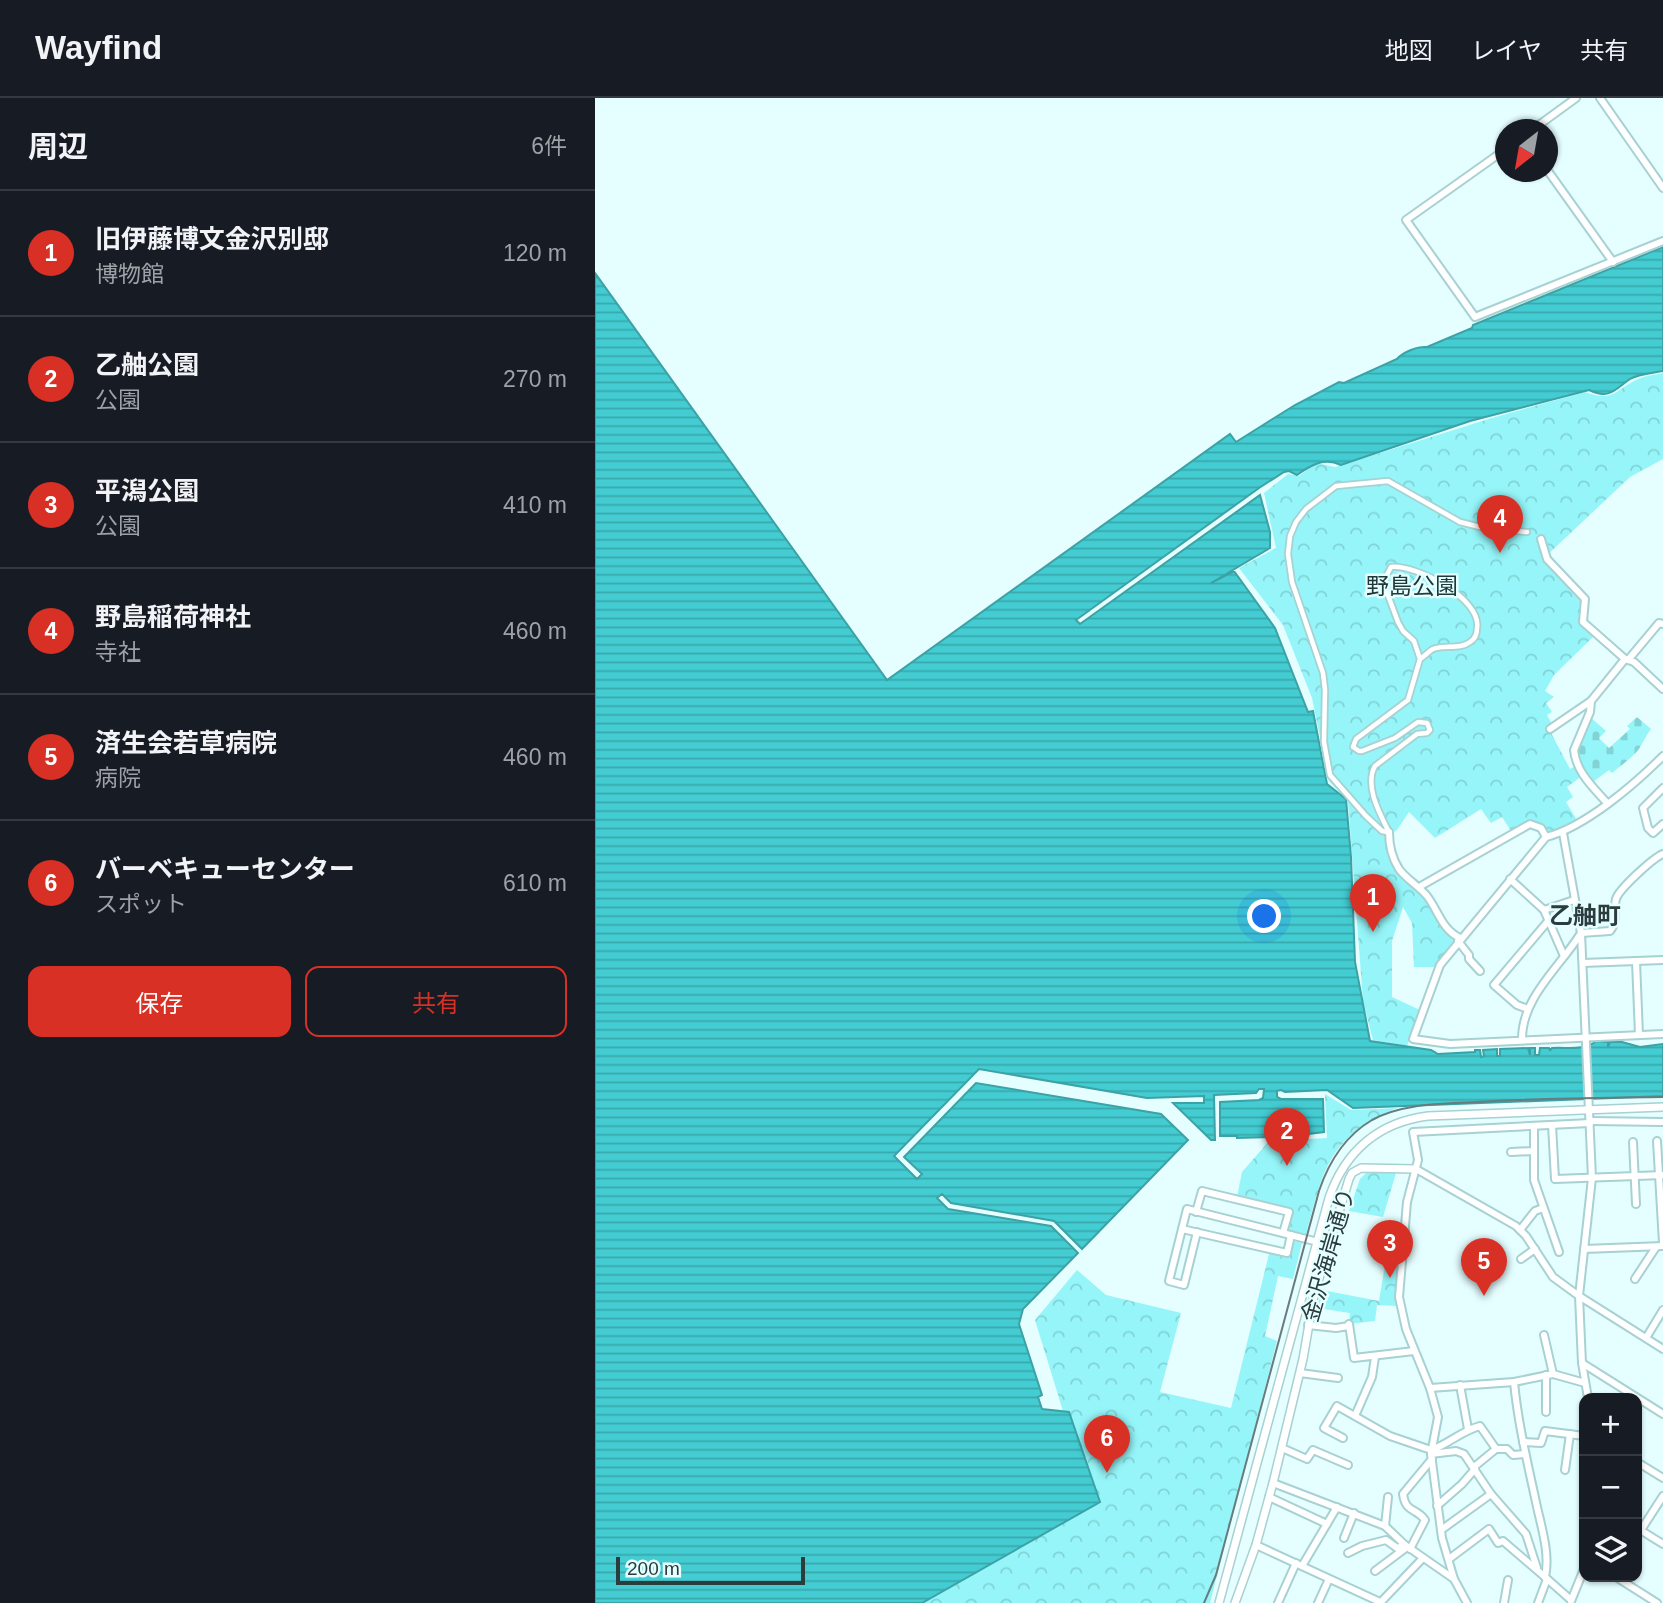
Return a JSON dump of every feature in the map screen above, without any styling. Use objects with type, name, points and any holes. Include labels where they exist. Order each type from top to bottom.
[{"type":"street","points":[[1547,119],[1576,98]]},
{"type":"street","points":[[1600,98],[1663,188]]},
{"type":"street","points":[[1495,157],[1406,220],[1475,317],[1663,241]]},
{"type":"street","points":[[1556,182],[1613,261]]},
{"type":"street","points":[[1389,832],[1382,831],[1366,816],[1330,775],[1324,742],[1325,690],[1322,673],[1292,582],[1288,554],[1290,536],[1296,522],[1315,501],[1336,486],[1388,481],[1460,522],[1527,532]]},
{"type":"street","points":[[1541,539],[1547,559],[1585,598],[1583,622],[1663,689]]},
{"type":"street","points":[[1420,659],[1433,649],[1462,646],[1471,642],[1478,623],[1467,602],[1447,586],[1408,569],[1391,567],[1383,582],[1398,622],[1414,641],[1420,659],[1408,700],[1353,744],[1355,750],[1359,751],[1395,738],[1418,722],[1423,721],[1430,727],[1429,732],[1417,734],[1375,766],[1371,773],[1372,789],[1389,832],[1395,861],[1403,874],[1429,899],[1443,924],[1459,939],[1469,959],[1480,971]]},
{"type":"street","points":[[1550,729],[1591,701],[1653,628],[1659,623],[1663,624]]},
{"type":"street","points":[[1591,701],[1590,712],[1574,756],[1579,769],[1607,803]]},
{"type":"street","points":[[1663,756],[1607,803],[1563,833],[1546,837],[1440,965],[1413,1039],[1450,1044],[1663,1034]]},
{"type":"street","points":[[1663,788],[1643,808],[1653,833],[1663,824]]},
{"type":"street","points":[[1419,887],[1529,824],[1541,828],[1546,837]]},
{"type":"street","points":[[1563,833],[1581,933],[1590,1110],[1592,1178],[1579,1296],[1582,1363],[1587,1393]]},
{"type":"street","points":[[1581,933],[1610,931],[1615,925],[1615,902],[1620,891],[1663,854]]},
{"type":"street","points":[[1510,879],[1544,910],[1565,956]]},
{"type":"street","points":[[1544,910],[1574,900]]},
{"type":"street","points":[[1528,1009],[1517,1005],[1494,985],[1549,920]]},
{"type":"street","points":[[1522,1040],[1522,1025],[1528,1009],[1581,933]]},
{"type":"street","points":[[1583,963],[1663,960]]},
{"type":"street","points":[[1636,961],[1639,1035]]},
{"type":"street","points":[[1219,1603],[1331,1190],[1342,1168],[1359,1146],[1395,1123],[1428,1116],[1663,1107]]},
{"type":"street","points":[[1640,1108],[1641,1123]]},
{"type":"street","points":[[1467,1603],[1454,1579],[1437,1506],[1431,1454],[1438,1417],[1430,1388],[1414,1351],[1399,1297],[1407,1202],[1418,1160],[1413,1132],[1590,1122],[1663,1122]]},
{"type":"street","points":[[1552,1125],[1555,1179],[1661,1175]]},
{"type":"street","points":[[1534,1126],[1533,1174],[1559,1252]]},
{"type":"street","points":[[1636,1279],[1661,1245],[1661,1175],[1657,1141]]},
{"type":"street","points":[[1633,1142],[1636,1204]]},
{"type":"street","points":[[1511,1152],[1534,1151]]},
{"type":"street","name":"金沢海岸通り","points":[[1234,1603],[1256,1545],[1273,1483],[1300,1373],[1324,1257],[1353,1173],[1360,1168],[1416,1169],[1472,1200],[1520,1230],[1553,1277],[1663,1349]]},
{"type":"street","points":[[1196,1212],[1202,1191],[1289,1212],[1283,1233]]},
{"type":"street","points":[[1520,1230],[1535,1211],[1543,1208]]},
{"type":"street","points":[[1197,1232],[1184,1285],[1169,1281],[1187,1209],[1318,1242]]},
{"type":"street","points":[[1182,1229],[1287,1253],[1291,1235]]},
{"type":"street","points":[[1584,1249],[1661,1245]]},
{"type":"street","points":[[1521,1259],[1535,1249]]},
{"type":"street","points":[[1176,1253],[1191,1257]]},
{"type":"street","points":[[1646,1338],[1663,1310]]},
{"type":"street","points":[[1308,1325],[1336,1328],[1349,1325],[1354,1358],[1414,1351]]},
{"type":"street","points":[[1544,1335],[1549,1374],[1546,1412]]},
{"type":"street","points":[[1355,1416],[1372,1377],[1375,1357]]},
{"type":"street","points":[[1582,1363],[1663,1414]]},
{"type":"street","points":[[1300,1373],[1338,1378]]},
{"type":"street","points":[[1430,1388],[1514,1382],[1549,1374],[1585,1383]]},
{"type":"street","points":[[1514,1382],[1547,1567],[1538,1603]]},
{"type":"street","points":[[1460,1385],[1468,1429]]},
{"type":"street","points":[[1343,1438],[1324,1428],[1337,1406],[1390,1436],[1431,1454],[1456,1451],[1464,1454],[1491,1494],[1526,1534],[1537,1569]]},
{"type":"street","points":[[1375,1571],[1407,1547],[1425,1520],[1423,1516],[1409,1509],[1403,1493],[1431,1454],[1468,1429],[1480,1426],[1496,1449]]},
{"type":"street","points":[[1523,1442],[1541,1443],[1545,1431],[1579,1435]]},
{"type":"street","points":[[1565,1471],[1570,1434]]},
{"type":"street","points":[[1282,1448],[1307,1459],[1313,1450],[1348,1465]]},
{"type":"street","points":[[1437,1506],[1496,1449],[1507,1449],[1513,1455],[1525,1454]]},
{"type":"street","points":[[1642,1465],[1663,1478]]},
{"type":"street","points":[[1273,1483],[1385,1526],[1407,1547],[1454,1579]]},
{"type":"street","points":[[1441,1530],[1491,1494]]},
{"type":"street","points":[[1642,1525],[1663,1496]]},
{"type":"street","points":[[1269,1497],[1327,1524]]},
{"type":"street","points":[[1385,1526],[1388,1497]]},
{"type":"street","points":[[1277,1603],[1337,1507]]},
{"type":"street","points":[[1344,1538],[1354,1513]]},
{"type":"street","points":[[1449,1559],[1489,1529],[1498,1543],[1503,1541],[1571,1602],[1579,1582]]},
{"type":"street","points":[[1642,1531],[1663,1544]]},
{"type":"street","points":[[1348,1553],[1386,1540],[1397,1548],[1407,1547]]},
{"type":"street","points":[[1256,1545],[1380,1603],[1423,1559]]},
{"type":"street","points":[[1318,1603],[1329,1579]]},
{"type":"street","points":[[1504,1603],[1508,1580]]},
{"type":"street","points":[[1624,1582],[1657,1603]]},
{"type":"green space","name":"野島公園","points":[[1663,373],[1663,459],[1630,477],[1544,558],[1583,599],[1581,622],[1595,635],[1554,675],[1545,691],[1554,697],[1546,703],[1552,712],[1547,715],[1553,726],[1550,731],[1570,769],[1574,767],[1582,776],[1567,787],[1573,797],[1566,802],[1578,822],[1562,831],[1547,834],[1528,822],[1511,831],[1502,817],[1491,823],[1481,809],[1435,838],[1409,812],[1397,830],[1385,837],[1395,870],[1422,895],[1440,926],[1454,940],[1436,967],[1414,967],[1412,923],[1403,907],[1392,941],[1392,997],[1420,1010],[1407,1046],[1373,1040],[1363,1001],[1348,801],[1329,781],[1312,698],[1283,625],[1239,568],[1276,548],[1264,493],[1288,474],[1299,476],[1316,463],[1335,467],[1585,392],[1607,396],[1639,379]]},
{"type":"green space","points":[[1590,717],[1606,731],[1599,738],[1609,748],[1630,729],[1627,726],[1637,717],[1651,729],[1633,756],[1612,773],[1609,770],[1593,782],[1580,765],[1577,751]]},
{"type":"green space","points":[[1325,1094],[1351,1110],[1397,1108],[1356,1131],[1332,1157],[1318,1191],[1306,1235],[1287,1231],[1291,1209],[1237,1197],[1242,1172],[1269,1141],[1327,1138]]},
{"type":"green space","points":[[1366,1173],[1396,1173],[1383,1217],[1349,1211],[1360,1179]]},
{"type":"green space","points":[[1291,1241],[1302,1243],[1293,1279],[1278,1276],[1265,1336],[1277,1341],[1210,1603],[890,1603],[1090,1499],[1035,1320],[1077,1270],[1106,1295],[1181,1313],[1160,1392],[1231,1408],[1270,1250],[1287,1254]]},
{"type":"green space","points":[[1387,1253],[1399,1255],[1396,1306],[1377,1305],[1375,1321],[1349,1324],[1350,1313],[1317,1308],[1322,1290],[1379,1301]]},
{"type":"shaded area","points":[[1663,247],[1663,371],[1633,377],[1607,394],[1589,390],[1470,421],[1341,465],[1323,462],[1297,475],[1284,472],[1076,620],[1080,624],[1260,495],[1270,532],[1270,548],[1211,583],[1234,571],[1275,628],[1308,712],[1313,711],[1327,784],[1346,799],[1355,962],[1370,1041],[1431,1050],[1438,1054],[1480,1050],[1481,1057],[1484,1056],[1483,1050],[1497,1049],[1497,1056],[1500,1056],[1500,1049],[1528,1048],[1530,1055],[1530,1048],[1535,1048],[1535,1055],[1539,1055],[1540,1048],[1550,1050],[1581,1047],[1597,1041],[1608,1042],[1608,1047],[1610,1042],[1640,1047],[1663,1044],[1663,1096],[1353,1108],[1327,1090],[1281,1090],[1277,1091],[1277,1097],[1281,1099],[1323,1099],[1324,1132],[1307,1136],[1220,1136],[1220,1102],[1259,1100],[1263,1098],[1264,1089],[1259,1089],[1256,1093],[1214,1095],[1215,1140],[1211,1140],[1173,1103],[1204,1103],[1204,1096],[1147,1098],[979,1069],[894,1156],[917,1179],[922,1174],[904,1157],[976,1083],[1161,1114],[1188,1140],[1082,1249],[1054,1221],[951,1203],[942,1194],[937,1198],[948,1209],[1051,1226],[1078,1253],[1023,1309],[1019,1324],[1042,1395],[1038,1397],[1042,1409],[1069,1412],[1100,1502],[922,1603],[595,1603],[595,273],[887,680],[1230,434],[1236,442],[1295,405],[1339,382],[1344,383],[1411,350],[1427,347],[1472,328],[1473,325]]},
{"type":"tram line","points":[[1204,1603],[1216,1575],[1319,1191],[1333,1160],[1346,1142],[1362,1126],[1384,1114],[1423,1105],[1663,1097]]},
{"type":"place","name":"野島稲荷神社","points":[[1500,553]]},
{"type":"place","name":"旧伊藤博文金沢別邸","points":[[1373,932]]},
{"type":"place","name":"乙舳公園","points":[[1287,1166]]},
{"type":"place","name":"平潟公園","points":[[1390,1278]]},
{"type":"place","name":"済生会若草病院","points":[[1484,1296]]},
{"type":"place","name":"バーベキューセンター","points":[[1107,1473]]},
{"type":"district","name":"乙舳町","points":[[1585,915]]}]
